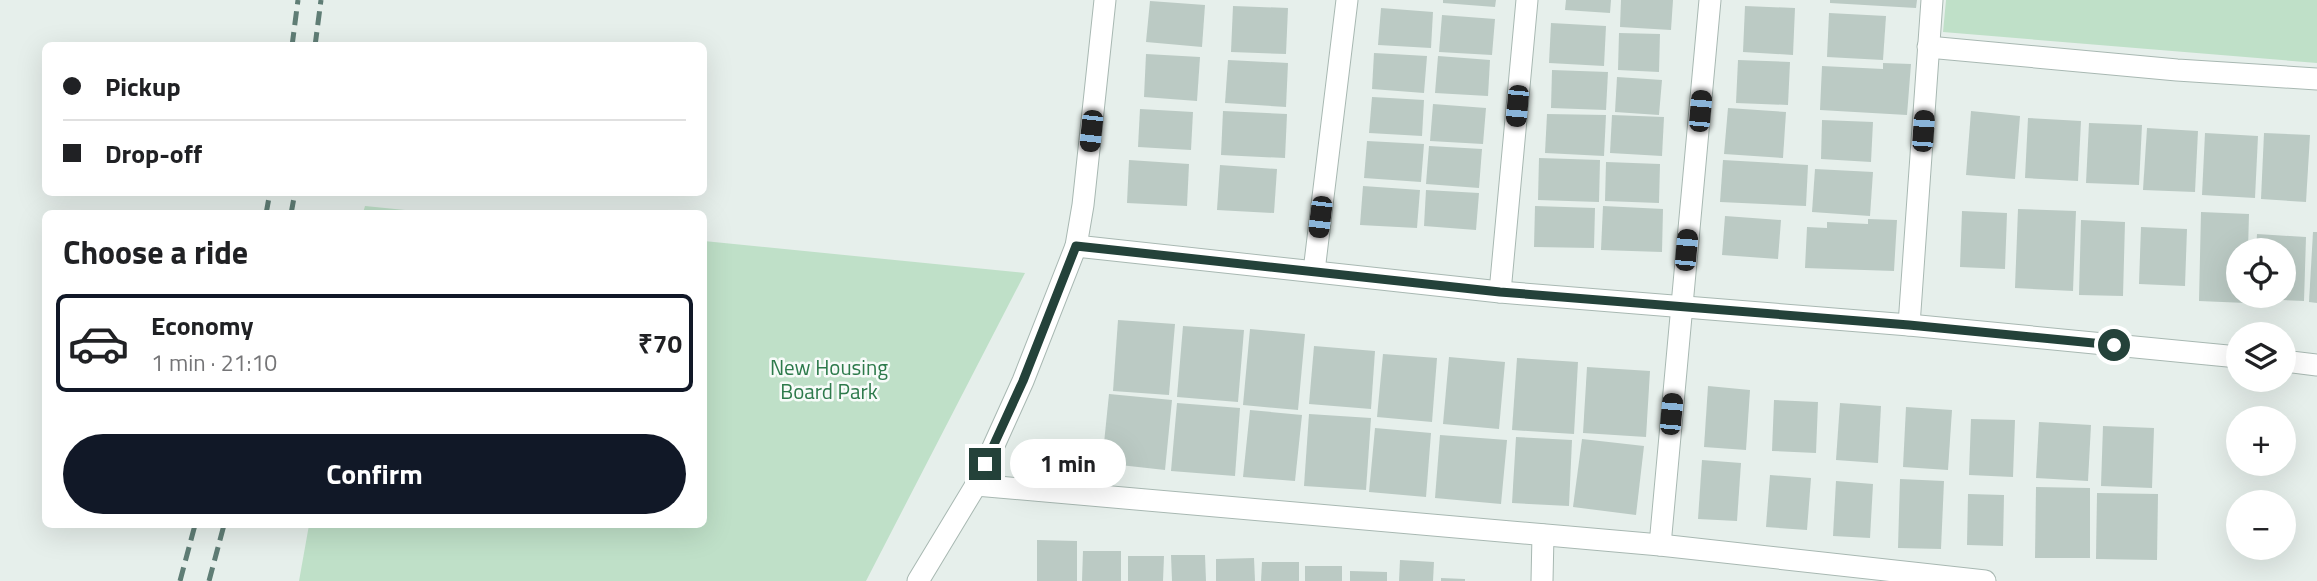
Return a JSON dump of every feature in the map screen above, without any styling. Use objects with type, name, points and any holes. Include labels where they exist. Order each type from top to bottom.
[{"type":"street","points":[[918,581],[976,485],[1023,381],[1076,246],[1083,205],[1105,0]]},
{"type":"street","points":[[1314,271],[1347,0]]},
{"type":"street","points":[[1500,292],[1527,0]]},
{"type":"street","points":[[1660,545],[1710,0]]},
{"type":"street","points":[[1909,325],[1932,0]]},
{"type":"street","points":[[1928,47],[2177,70],[2317,79]]},
{"type":"street","points":[[1076,246],[1500,292],[1909,325],[2226,356]]},
{"type":"street","points":[[2296,363],[2317,365]]},
{"type":"street","points":[[976,485],[1660,545],[1985,581]]},
{"type":"street","points":[[1542,581],[1543,535]]},
{"type":"green space","points":[[1946,0],[2317,0],[2317,63],[1943,32]]},
{"type":"green space","points":[[365,206],[405,210],[364,210]]},
{"type":"green space","name":"New Housing Board Park","points":[[707,241],[1025,273],[866,581],[299,581],[308,528],[707,528]]},
{"type":"building","points":[[1443,0],[1496,0],[1495,7],[1443,3]]},
{"type":"building","points":[[1566,0],[1611,0],[1610,13],[1565,10]]},
{"type":"building","points":[[1621,0],[1673,0],[1671,30],[1620,27]]},
{"type":"building","points":[[1830,0],[1917,0],[1916,8],[1830,3]]},
{"type":"building","points":[[1150,1],[1205,5],[1202,47],[1146,42]]},
{"type":"building","points":[[1233,6],[1288,8],[1286,54],[1231,52]]},
{"type":"building","points":[[1745,6],[1795,8],[1793,55],[1743,52]]},
{"type":"building","points":[[1381,8],[1433,12],[1431,48],[1378,45]]},
{"type":"building","points":[[1829,13],[1886,16],[1883,60],[1827,57]]},
{"type":"building","points":[[1442,15],[1495,19],[1492,55],[1439,52]]},
{"type":"building","points":[[1551,23],[1606,26],[1604,66],[1549,63]]},
{"type":"building","points":[[1619,33],[1660,34],[1659,72],[1618,70]]},
{"type":"building","points":[[1374,53],[1427,56],[1424,93],[1372,89]]},
{"type":"building","points":[[1146,54],[1200,57],[1197,101],[1144,97]]},
{"type":"building","points":[[1438,56],[1490,60],[1488,96],[1435,93]]},
{"type":"building","points":[[1228,60],[1288,63],[1286,107],[1225,103]]},
{"type":"building","points":[[1738,60],[1790,62],[1788,105],[1736,103]]},
{"type":"building","points":[[1883,63],[1911,64],[1907,115],[1820,110],[1822,66],[1883,69]]},
{"type":"building","points":[[1552,70],[1608,72],[1606,110],[1551,108]]},
{"type":"building","points":[[1617,77],[1662,80],[1659,115],[1615,112]]},
{"type":"building","points":[[1372,97],[1424,100],[1422,136],[1369,133]]},
{"type":"building","points":[[1433,104],[1486,108],[1483,144],[1430,141]]},
{"type":"building","points":[[1728,108],[1786,112],[1783,158],[1724,154]]},
{"type":"building","points":[[1140,109],[1193,112],[1191,150],[1138,147]]},
{"type":"building","points":[[1223,111],[1287,114],[1285,158],[1221,155]]},
{"type":"building","points":[[1971,111],[2020,116],[2015,179],[1966,175]]},
{"type":"building","points":[[1547,114],[1606,115],[1604,156],[1545,153]]},
{"type":"building","points":[[1612,115],[1664,117],[1662,156],[1610,153]]},
{"type":"building","points":[[2028,118],[2081,121],[2078,181],[2025,178]]},
{"type":"building","points":[[1822,120],[1873,122],[1871,162],[1821,159]]},
{"type":"building","points":[[2089,123],[2142,125],[2139,185],[2086,183]]},
{"type":"building","points":[[2147,128],[2198,131],[2195,192],[2143,190]]},
{"type":"building","points":[[2205,133],[2258,136],[2255,198],[2202,195]]},
{"type":"building","points":[[2264,133],[2310,135],[2306,202],[2261,199]]},
{"type":"building","points":[[1367,141],[1424,144],[1421,182],[1364,178]]},
{"type":"building","points":[[1429,146],[1482,149],[1479,188],[1426,184]]},
{"type":"building","points":[[1539,158],[1600,160],[1599,202],[1538,200]]},
{"type":"building","points":[[1129,160],[1189,164],[1187,206],[1127,203]]},
{"type":"building","points":[[1723,160],[1808,165],[1806,206],[1720,202]]},
{"type":"building","points":[[1606,162],[1660,164],[1659,203],[1605,201]]},
{"type":"building","points":[[1220,165],[1277,169],[1274,213],[1217,210]]},
{"type":"building","points":[[1815,169],[1873,172],[1870,216],[1812,212]]},
{"type":"building","points":[[1363,186],[1420,190],[1417,228],[1360,225]]},
{"type":"building","points":[[1426,190],[1479,193],[1476,230],[1424,226]]},
{"type":"building","points":[[1535,206],[1595,208],[1594,248],[1534,247]]},
{"type":"building","points":[[1603,206],[1663,209],[1662,252],[1601,250]]},
{"type":"building","points":[[2018,209],[2076,211],[2073,291],[2015,288]]},
{"type":"building","points":[[1962,211],[2007,213],[2005,269],[1960,267]]},
{"type":"building","points":[[2201,212],[2249,214],[2248,238],[2226,238],[2226,302],[2199,301]]},
{"type":"building","points":[[1725,216],[1781,220],[1778,259],[1722,255]]},
{"type":"building","points":[[1868,219],[1897,220],[1894,271],[1805,268],[1807,227],[1827,228],[1827,222],[1868,224]]},
{"type":"building","points":[[2081,220],[2125,222],[2123,296],[2079,295]]},
{"type":"building","points":[[2141,227],[2187,229],[2185,286],[2139,284]]},
{"type":"building","points":[[2313,232],[2317,232],[2317,303],[2309,302]]},
{"type":"building","points":[[2257,234],[2306,237],[2304,301],[2296,301],[2296,238],[2257,238]]},
{"type":"building","points":[[1118,320],[1175,324],[1169,395],[1113,391]]},
{"type":"building","points":[[1183,326],[1244,330],[1238,402],[1177,397]]},
{"type":"building","points":[[1250,329],[1305,334],[1298,410],[1243,405]]},
{"type":"building","points":[[1314,346],[1375,351],[1371,409],[1309,404]]},
{"type":"building","points":[[1383,354],[1437,358],[1432,422],[1377,417]]},
{"type":"building","points":[[1449,357],[1505,362],[1499,429],[1443,424]]},
{"type":"building","points":[[1517,358],[1578,362],[1574,434],[1512,430]]},
{"type":"building","points":[[1587,367],[1650,371],[1646,437],[1583,433]]},
{"type":"building","points":[[1708,386],[1750,390],[1746,450],[1704,447]]},
{"type":"building","points":[[1109,394],[1172,400],[1165,470],[1102,463]]},
{"type":"building","points":[[1774,400],[1818,402],[1816,453],[1772,451]]},
{"type":"building","points":[[1177,403],[1240,408],[1235,476],[1171,471]]},
{"type":"building","points":[[1840,403],[1881,406],[1878,463],[1836,460]]},
{"type":"building","points":[[1906,407],[1952,410],[1948,470],[1903,467]]},
{"type":"building","points":[[1250,410],[1302,415],[1295,481],[1243,477]]},
{"type":"building","points":[[1309,414],[1371,418],[1366,490],[1304,486]]},
{"type":"building","points":[[1971,419],[2015,420],[2013,477],[1969,475]]},
{"type":"building","points":[[2039,422],[2091,425],[2088,481],[2036,478]]},
{"type":"building","points":[[2103,426],[2154,428],[2152,488],[2101,486]]},
{"type":"building","points":[[1375,428],[1431,433],[1426,497],[1369,492]]},
{"type":"building","points":[[1440,435],[1507,440],[1501,504],[1435,498]]},
{"type":"building","points":[[1516,437],[1572,440],[1569,506],[1512,503]]},
{"type":"building","points":[[1582,439],[1644,446],[1636,515],[1573,507]]},
{"type":"building","points":[[1702,460],[1741,463],[1737,521],[1698,519]]},
{"type":"building","points":[[1770,475],[1811,478],[1807,530],[1766,527]]},
{"type":"building","points":[[1900,479],[1944,481],[1941,549],[1898,548]]},
{"type":"building","points":[[1836,481],[1873,484],[1870,538],[1833,536]]},
{"type":"building","points":[[2036,487],[2090,488],[2090,558],[2035,558]]},
{"type":"building","points":[[2097,493],[2158,494],[2157,560],[2096,559]]},
{"type":"building","points":[[1968,494],[2004,495],[2003,546],[1967,545]]},
{"type":"building","points":[[1037,540],[1077,541],[1077,581],[1037,581]]},
{"type":"building","points":[[1083,551],[1121,551],[1121,581],[1082,581]]},
{"type":"building","points":[[1171,555],[1205,555],[1206,581],[1172,581]]},
{"type":"building","points":[[1128,556],[1164,556],[1163,581],[1128,581]]},
{"type":"building","points":[[1254,558],[1255,581],[1216,581],[1216,559]]},
{"type":"building","points":[[1400,560],[1434,562],[1433,581],[1399,581]]},
{"type":"building","points":[[1262,562],[1299,562],[1299,581],[1261,581]]},
{"type":"building","points":[[1305,566],[1342,566],[1342,581],[1305,581]]},
{"type":"building","points":[[1350,571],[1387,572],[1387,581],[1350,581]]},
{"type":"building","points":[[1441,578],[1465,579],[1465,581],[1441,581]]},
{"type":"railway","points":[[293,42],[298,0]]},
{"type":"railway","points":[[316,42],[321,0]]},
{"type":"railway","points":[[267,210],[269,196]]},
{"type":"railway","points":[[292,210],[294,196]]},
{"type":"railway","points":[[180,581],[194,528]]},
{"type":"railway","points":[[209,581],[223,528]]},
{"type":"route","points":[[985,464],[1023,381],[1076,246],[1500,292],[1909,325],[2114,345]]}]
